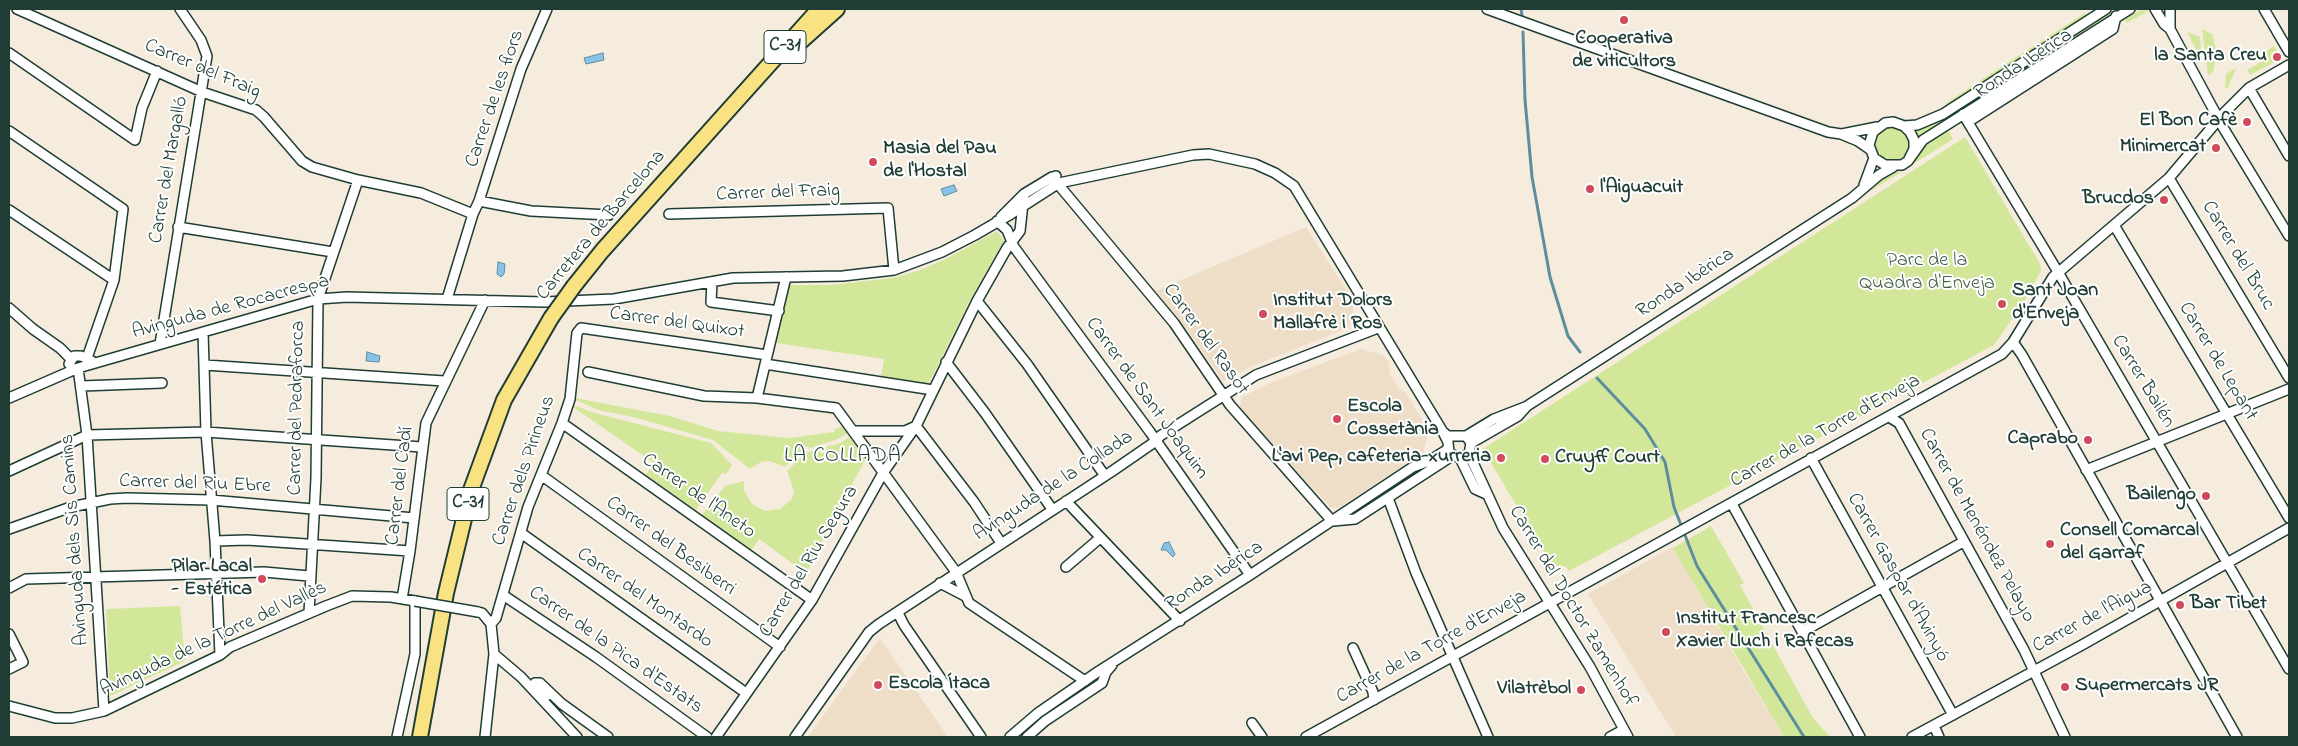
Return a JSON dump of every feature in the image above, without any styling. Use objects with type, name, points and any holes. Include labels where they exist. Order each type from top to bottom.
[{"type":"highway","points":[[752,84],[810,9]]},
{"type":"highway","name":"Carretera de Barcelona","points":[[420,737],[446,593],[471,490],[504,400],[551,318],[602,251],[819,9]]},
{"type":"highway","points":[[752,84],[837,9]]},
{"type":"street","name":"Carrer del Fraig","points":[[17,9],[202,92],[256,110],[302,161],[312,167],[358,180],[421,193],[472,214]]},
{"type":"street","name":"Carrer del Margalló","points":[[160,344],[207,56],[201,40],[180,9]]},
{"type":"street","name":"Carrer de les flors","points":[[447,299],[472,214],[479,201],[521,69],[547,9]]},
{"type":"street","points":[[1487,9],[1828,132],[1841,134],[1858,141],[1885,165],[1893,166]]},
{"type":"street","name":"Ronda Ibèrica","points":[[1841,134],[1893,122],[1904,126],[1917,125],[1947,111],[2106,9]]},
{"type":"street","name":"Ronda Ibèrica","points":[[1468,440],[1518,416],[1528,406],[1852,198],[1893,166],[1902,166],[1908,161],[1923,140],[1966,118],[2116,16],[2130,9]]},
{"type":"street","points":[[2156,9],[2164,24],[2170,29],[2219,118],[2289,236]]},
{"type":"street","points":[[2170,9],[2170,29]]},
{"type":"street","points":[[2264,9],[2289,52]]},
{"type":"street","points":[[9,53],[135,140],[142,108],[157,71]]},
{"type":"street","name":"Carrer de la Torre d'Enveja","points":[[1306,737],[2002,354],[2013,342],[2053,277],[2168,178],[2219,118],[2249,88],[2289,65]]},
{"type":"street","points":[[2249,88],[2289,156]]},
{"type":"street","name":"Carrer Bailén","points":[[1966,118],[2289,669]]},
{"type":"street","points":[[1904,126],[1914,140],[1914,149],[1908,161]]},
{"type":"street","points":[[1862,189],[1873,154],[1870,141],[1877,127]]},
{"type":"street","points":[[9,131],[123,209],[114,280],[91,360],[74,356],[71,359],[68,371]]},
{"type":"street","name":"Avinguda de Rocacrespa","points":[[997,221],[1024,194],[1055,180],[1193,154],[1209,154],[1255,164],[1288,180],[1304,200],[1378,328]]},
{"type":"street","name":"Carrer del Bruc","points":[[2168,178],[2289,378]]},
{"type":"street","name":"Carrer del Pedraforca","points":[[309,613],[309,576],[316,478],[318,300],[332,252],[358,180]]},
{"type":"street","name":"Avinguda de Rocacrespa","points":[[9,398],[78,368],[91,360],[160,344],[318,300],[347,297],[544,302],[614,300],[733,278],[843,276],[894,270],[942,252],[1024,206],[1055,180]]},
{"type":"street","name":"Carrer del Rasot","points":[[1055,180],[1174,323],[1230,405],[1332,521]]},
{"type":"street","name":"Carrer del Riu Segura","points":[[716,737],[812,600],[883,473],[916,426],[977,301],[1007,248],[1012,244],[1020,231],[1024,194]]},
{"type":"street","points":[[479,201],[531,211],[609,215]]},
{"type":"street","name":"Carrer del Fraig","points":[[669,214],[888,208],[894,270]]},
{"type":"street","points":[[9,210],[114,280]]},
{"type":"street","name":"Carrer de Sant Joaquim","points":[[997,221],[1007,230],[1012,244],[1156,441],[1250,575]]},
{"type":"street","name":"Carrer de Lepant","points":[[2114,225],[2289,518]]},
{"type":"street","points":[[178,227],[332,252]]},
{"type":"street","points":[[757,398],[786,276]]},
{"type":"street","points":[[712,282],[711,302],[779,311]]},
{"type":"street","name":"Carrer del Cadí","points":[[402,599],[426,423],[444,381],[485,300]]},
{"type":"street","points":[[977,301],[1027,364],[1105,476]]},
{"type":"street","points":[[9,308],[33,329],[60,348],[71,359]]},
{"type":"street","name":"Carrer del Quixot","points":[[581,328],[933,390]]},
{"type":"street","name":"Carrer dels Pirineus","points":[[491,624],[496,618],[521,532],[570,399],[578,333],[581,328]]},
{"type":"street","points":[[1378,328],[1443,432],[1475,489],[1486,494]]},
{"type":"street","name":"Avinguda de la Collada","points":[[795,737],[870,632],[956,572],[1105,476],[1156,441],[1160,436],[1256,375],[1378,328]]},
{"type":"street","points":[[203,332],[206,432],[215,541],[220,655]]},
{"type":"street","points":[[2013,342],[2237,737]]},
{"type":"street","points":[[946,362],[985,413],[1052,509]]},
{"type":"street","points":[[205,365],[444,381]]},
{"type":"street","name":"Avinguda dels Sis Camins","points":[[78,368],[82,386],[86,435],[104,710]]},
{"type":"street","points":[[588,372],[704,396],[757,398],[836,408],[956,572],[969,603],[1085,681]]},
{"type":"street","points":[[82,386],[162,384]]},
{"type":"street","points":[[2086,470],[2289,390]]},
{"type":"street","name":"Carrer de Menéndez Pelayo","points":[[1889,417],[1899,424],[2034,669],[2065,737]]},
{"type":"street","name":"Carrer de l'Aneto","points":[[562,423],[812,600]]},
{"type":"street","points":[[853,431],[905,430],[916,426],[974,502],[1001,543]]},
{"type":"street","points":[[9,471],[86,435],[206,432],[422,447]]},
{"type":"street","points":[[1452,448],[1468,440],[1469,454],[1486,494]]},
{"type":"street","points":[[1452,448],[1469,454]]},
{"type":"street","name":"Ronda Ibèrica","points":[[1010,737],[1038,713],[1115,661],[1180,621],[1413,467],[1429,461],[1452,448]]},
{"type":"street","name":"Ronda Ibèrica","points":[[1332,521],[1355,519],[1388,498],[1452,448]]},
{"type":"street","name":"Carrer Gaspar d'Avinyó","points":[[1811,458],[1953,715]]},
{"type":"street","name":"Carrer del Besiberri","points":[[541,475],[780,646]]},
{"type":"street","name":"Carrer del Doctor Zamenhof","points":[[1486,494],[1503,528],[1590,668],[1626,733]]},
{"type":"street","name":"Carrer del Riu Ebre","points":[[9,529],[91,502],[126,498],[211,500],[414,518]]},
{"type":"street","points":[[1388,498],[1420,572],[1448,646],[1488,737]]},
{"type":"street","points":[[1066,501],[1180,621]]},
{"type":"street","points":[[1732,504],[1860,737]]},
{"type":"street","name":"Carrer de l'Aigua","points":[[1912,737],[2289,528]]},
{"type":"street","name":"Carrer del Montardo","points":[[521,532],[746,693]]},
{"type":"street","points":[[1066,568],[1100,538]]},
{"type":"street","points":[[215,541],[247,540],[312,543],[410,551]]},
{"type":"street","points":[[1802,632],[1964,542]]},
{"type":"street","points":[[9,588],[26,579],[264,572],[309,576]]},
{"type":"street","points":[[940,583],[966,596]]},
{"type":"street","name":"Carrer de la Pica d'Estats","points":[[503,595],[596,656],[707,737]]},
{"type":"street","name":"Avinguda de la Torre del Vallès","points":[[9,706],[55,718],[72,718],[104,710],[220,655],[230,646],[352,596],[402,599],[482,613],[491,624]]},
{"type":"street","points":[[397,737],[415,654],[415,601]]},
{"type":"street","points":[[898,613],[904,625],[981,737]]},
{"type":"street","points":[[485,737],[494,654],[491,624]]},
{"type":"street","points":[[9,634],[23,662],[9,669]]},
{"type":"street","points":[[1353,648],[1373,692],[1374,700]]},
{"type":"street","points":[[494,654],[521,677],[578,737]]},
{"type":"street","name":"Ronda Ibèrica","points":[[1027,737],[1045,721],[1102,683],[1106,672],[1115,661]]},
{"type":"street","points":[[578,737],[536,683],[540,683],[562,704],[608,737]]},
{"type":"street","points":[[1252,723],[1262,737]]},
{"type":"street","points":[[1934,726],[1939,737]]},
{"type":"street","points":[[1610,737],[1626,733]]},
{"type":"shaded area","name":"Institut Dolors Mallafrè i Ros","points":[[1306,227],[1354,302],[1350,327],[1253,366],[1223,381],[1184,326],[1156,291]]},
{"type":"shaded area","name":"Escola Cossetània","points":[[1361,349],[1383,355],[1389,362],[1390,374],[1398,387],[1406,393],[1429,431],[1423,452],[1342,506],[1337,508],[1330,507],[1240,408],[1242,397],[1270,383]]},
{"type":"shaded area","name":"Institut Francesc Xavier Lluch i Rafecas","points":[[1673,547],[1743,670],[1784,737],[1676,737],[1588,594]]},
{"type":"shaded area","name":"Escola Ítaca","points":[[880,638],[948,737],[808,737],[841,691]]},
{"type":"green space","points":[[2113,9],[2119,9],[1919,138],[1916,130],[1929,126],[1941,119]]},
{"type":"green space","points":[[2142,10],[2148,11],[2127,23],[2125,20],[2128,16]]},
{"type":"green space","points":[[2085,13],[2087,15],[1946,106],[1945,104]]},
{"type":"green space","points":[[2202,29],[2212,34],[2217,54],[2213,72],[2208,75]]},
{"type":"green space","points":[[2187,32],[2200,37],[2202,61]]},
{"type":"green space","points":[[2274,46],[2278,52],[2272,56],[2275,62],[2250,75],[2247,70],[2268,58],[2265,52]]},
{"type":"green space","points":[[2236,68],[2228,88],[2225,88],[2226,74]]},
{"type":"green space","points":[[1892,127],[1904,132],[1909,144],[1904,156],[1892,161],[1880,156],[1875,144],[1880,132]]},
{"type":"green space","points":[[1948,130],[1953,139],[1912,165],[1927,143]]},
{"type":"green space","name":"Parc de la Quadra d'Enveja","points":[[1965,137],[2040,264],[2041,271],[2024,302],[1994,345],[1569,571],[1565,566],[1552,566],[1483,449]]},
{"type":"green space","points":[[1903,171],[1862,196],[1885,174]]},
{"type":"green space","points":[[997,231],[1004,241],[969,302],[928,385],[881,378],[884,359],[776,343],[788,285],[831,285],[892,278],[918,271],[950,257]]},
{"type":"green space","points":[[575,398],[670,416],[718,431],[789,438],[835,432],[835,429],[842,426],[848,433],[838,439],[810,448],[807,446],[785,467],[769,461],[761,462],[750,469],[713,440],[633,417],[598,410]]},
{"type":"green space","points":[[574,405],[591,412],[711,443],[732,465],[726,474],[722,473],[696,510],[646,475],[654,463],[573,407]]},
{"type":"green space","points":[[849,437],[866,458],[811,562],[807,574],[759,539],[751,551],[702,515],[725,486],[744,481],[744,491],[752,504],[765,511],[780,509],[792,499],[794,491],[787,471],[805,453],[840,443]]},
{"type":"green space","points":[[1711,526],[1744,583],[1740,585],[1804,702],[1814,719],[1830,737],[1784,737],[1673,548]]},
{"type":"green space","points":[[180,606],[185,661],[110,696],[106,609]]},
{"type":"green space","points":[[1098,679],[1099,681],[1042,717],[1020,737],[1016,737],[1051,709]]},
{"type":"water","points":[[603,53],[604,60],[586,64],[584,58]]},
{"type":"water","points":[[954,185],[957,191],[944,196],[941,189]]},
{"type":"water","points":[[498,262],[505,264],[504,274],[501,277],[497,274]]},
{"type":"water","points":[[367,352],[380,356],[379,362],[366,361]]},
{"type":"water","points":[[1169,542],[1175,554],[1173,557],[1166,550],[1161,550],[1164,543]]},
{"type":"waterway","points":[[1521,9],[1522,15]]},
{"type":"waterway","points":[[1523,32],[1525,100],[1532,177],[1550,277],[1568,336],[1580,352]]},
{"type":"waterway","points":[[1597,378],[1645,429],[1665,462],[1674,507],[1697,566],[1804,737]]},
{"type":"place","name":"Cooperativa de viticultors","points":[[1624,20]]},
{"type":"place","name":"la Santa Creu","points":[[2277,57]]},
{"type":"place","name":"El Bon Cafè","points":[[2247,122]]},
{"type":"place","name":"Minimercat","points":[[2216,148]]},
{"type":"place","name":"Masia del Pau de l'Hostal","points":[[873,162]]},
{"type":"place","name":"l'Aiguacuit","points":[[1590,189]]},
{"type":"place","name":"Brucdos","points":[[2164,200]]},
{"type":"place","name":"Sant Joan d'Enveja","points":[[2002,304]]},
{"type":"place","name":"Institut Dolors Mallafrè i Ros","points":[[1263,314]]},
{"type":"place","name":"Escola Cossetània","points":[[1337,419]]},
{"type":"place","name":"Caprabo","points":[[2088,440]]},
{"type":"place","name":"L'avi Pep, cafeteria-xurreria","points":[[1501,458]]},
{"type":"place","name":"Cruyff Court","points":[[1545,459]]},
{"type":"place","name":"Bailengo","points":[[2206,496]]},
{"type":"place","name":"Consell Comarcal del Garraf","points":[[2050,544]]},
{"type":"place","name":"Pilar Lacal - Estética","points":[[262,579]]},
{"type":"place","name":"Bar Tibet","points":[[2180,605]]},
{"type":"place","name":"Institut Francesc Xavier Lluch i Rafecas","points":[[1666,632]]},
{"type":"place","name":"Escola Ítaca","points":[[878,685]]},
{"type":"place","name":"Supermercats JR","points":[[2065,687]]},
{"type":"place","name":"Vilatrèbol","points":[[1581,690]]},
{"type":"district","name":"LA COLLADA","points":[[843,458]]}]
